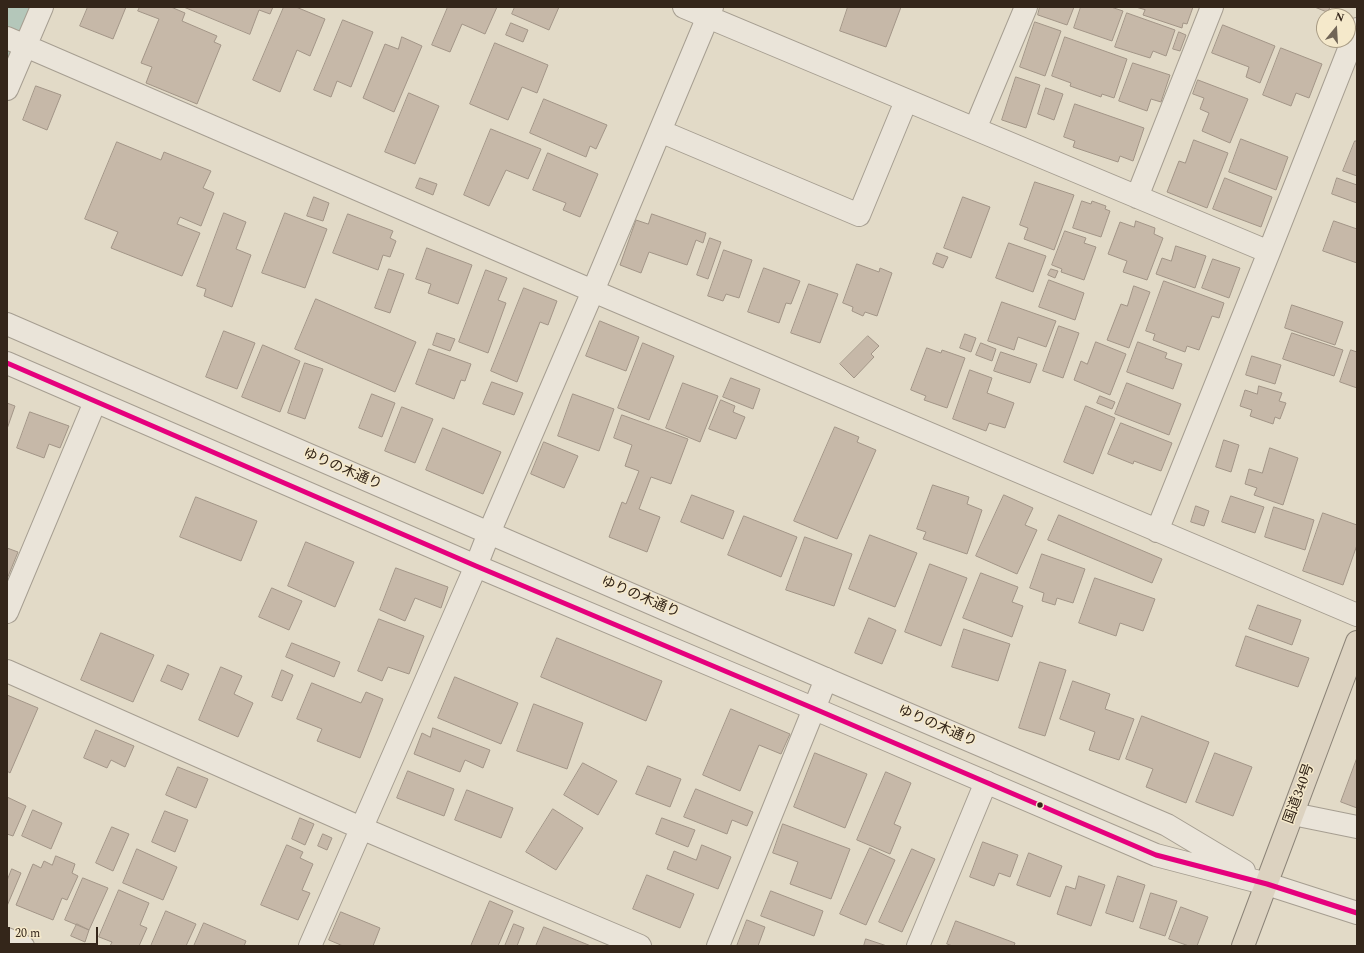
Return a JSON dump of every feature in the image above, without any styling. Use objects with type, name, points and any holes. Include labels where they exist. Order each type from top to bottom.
[{"type":"highway","name":"国道340号","points":[[1242,946],[1267,884],[1357,642]]},
{"type":"street","points":[[7,89],[16,42],[42,7]]},
{"type":"street","points":[[684,7],[710,12],[906,101],[1269,252]]},
{"type":"street","points":[[975,129],[1026,7]]},
{"type":"street","points":[[1137,197],[1212,7]]},
{"type":"street","points":[[310,946],[476,566],[710,12]]},
{"type":"street","points":[[1157,531],[1357,29]]},
{"type":"street","points":[[16,42],[593,291],[1357,615]]},
{"type":"street","points":[[660,131],[859,215],[906,101]]},
{"type":"street","name":"ゆりの木通り","points":[[7,324],[1167,825],[1267,884]]},
{"type":"street","name":"ゆりの木通り","points":[[7,363],[476,566],[1156,855],[1267,884],[1357,913]]},
{"type":"street","points":[[7,612],[96,402]]},
{"type":"street","points":[[7,671],[361,828],[640,946]]},
{"type":"street","points":[[718,946],[826,679]]},
{"type":"street","points":[[918,946],[986,782]]},
{"type":"street","points":[[1293,814],[1357,827]]},
{"type":"street","points":[[7,939],[23,946]]},
{"type":"building","points":[[88,7],[126,7],[113,39],[80,26]]},
{"type":"building","points":[[140,7],[171,7],[185,13],[182,21],[217,36],[214,42],[221,45],[197,104],[146,83],[152,67],[141,63],[159,19],[138,11]]},
{"type":"building","points":[[184,7],[273,7],[270,14],[259,10],[250,34]]},
{"type":"building","points":[[284,7],[296,7],[325,19],[310,56],[297,50],[280,92],[253,80]]},
{"type":"building","points":[[448,7],[497,7],[485,34],[462,24],[450,52],[432,45]]},
{"type":"building","points":[[515,7],[559,7],[549,30],[512,14]]},
{"type":"building","points":[[848,7],[901,7],[886,47],[840,31]]},
{"type":"building","points":[[1040,7],[1074,7],[1067,25],[1038,15]]},
{"type":"building","points":[[1081,7],[1111,7],[1123,11],[1112,41],[1074,28]]},
{"type":"building","points":[[1136,7],[1193,7],[1187,24],[1183,23],[1182,28],[1143,15],[1145,10]]},
{"type":"building","points":[[1315,7],[1330,7],[1330,8]]},
{"type":"building","points":[[1127,13],[1175,30],[1166,56],[1153,51],[1150,58],[1115,47]]},
{"type":"building","points":[[343,20],[373,32],[351,87],[337,81],[331,97],[314,90]]},
{"type":"building","points":[[1035,22],[1061,31],[1045,76],[1020,67]]},
{"type":"building","points":[[511,23],[528,30],[523,42],[506,35]]},
{"type":"building","points":[[1223,25],[1275,46],[1260,83],[1246,77],[1249,67],[1212,53]]},
{"type":"building","points":[[1179,32],[1186,35],[1180,51],[1173,49]]},
{"type":"building","points":[[402,37],[422,46],[394,112],[363,98],[385,44],[398,49]]},
{"type":"building","points":[[1065,37],[1127,59],[1114,98],[1102,94],[1101,97],[1070,86],[1071,83],[1052,76]]},
{"type":"building","points":[[495,43],[548,65],[537,93],[522,87],[508,120],[470,104]]},
{"type":"building","points":[[1281,48],[1322,64],[1309,98],[1296,93],[1291,106],[1263,95]]},
{"type":"building","points":[[1133,63],[1170,75],[1161,102],[1151,99],[1147,111],[1119,101]]},
{"type":"building","points":[[1016,77],[1040,85],[1026,128],[1002,120]]},
{"type":"building","points":[[1198,80],[1248,99],[1230,143],[1202,131],[1209,113],[1200,109],[1204,98],[1193,94]]},
{"type":"building","points":[[36,86],[61,95],[47,130],[23,120]]},
{"type":"building","points":[[1046,88],[1063,94],[1054,120],[1038,114]]},
{"type":"building","points":[[409,93],[439,106],[415,164],[385,152]]},
{"type":"building","points":[[544,99],[607,125],[596,149],[590,146],[586,157],[530,133]]},
{"type":"building","points":[[1075,104],[1144,128],[1133,161],[1120,156],[1118,162],[1073,147],[1075,141],[1064,137]]},
{"type":"building","points":[[491,129],[541,149],[528,179],[506,170],[489,206],[464,195]]},
{"type":"building","points":[[1241,139],[1288,157],[1276,190],[1229,172]]},
{"type":"building","points":[[1194,140],[1228,153],[1207,208],[1167,192],[1179,161],[1185,163]]},
{"type":"building","points":[[1355,141],[1357,141],[1357,176],[1343,171]]},
{"type":"building","points":[[117,142],[161,160],[164,152],[211,171],[203,188],[214,193],[201,226],[180,217],[177,224],[200,233],[182,276],[111,248],[118,232],[85,219]]},
{"type":"building","points":[[548,153],[598,174],[580,217],[563,210],[566,203],[533,190]]},
{"type":"building","points":[[420,178],[437,184],[433,195],[416,188]]},
{"type":"building","points":[[1225,178],[1272,197],[1261,227],[1213,209]]},
{"type":"building","points":[[1337,178],[1357,185],[1357,203],[1332,194]]},
{"type":"building","points":[[1035,182],[1074,195],[1054,250],[1024,239],[1028,228],[1020,225]]},
{"type":"building","points":[[314,197],[329,203],[323,221],[307,216]]},
{"type":"building","points":[[963,197],[990,207],[971,258],[944,248]]},
{"type":"building","points":[[1082,201],[1091,204],[1092,201],[1106,206],[1105,209],[1110,211],[1101,237],[1073,228]]},
{"type":"building","points":[[224,213],[246,222],[236,249],[251,255],[232,307],[204,296],[206,289],[197,286]]},
{"type":"building","points":[[285,213],[327,229],[305,288],[262,273]]},
{"type":"building","points":[[348,214],[393,231],[390,238],[396,241],[390,257],[383,255],[378,270],[333,253]]},
{"type":"building","points":[[652,214],[706,233],[703,243],[696,240],[687,265],[649,252],[641,273],[620,265],[636,220],[648,224]]},
{"type":"building","points":[[1136,221],[1155,228],[1154,234],[1163,238],[1147,280],[1123,272],[1127,261],[1108,254],[1120,222],[1134,227]]},
{"type":"building","points":[[1334,221],[1357,229],[1357,263],[1323,251]]},
{"type":"building","points":[[1065,231],[1086,238],[1084,243],[1096,247],[1084,280],[1061,272],[1062,269],[1052,265]]},
{"type":"building","points":[[710,238],[721,242],[708,279],[697,275]]},
{"type":"building","points":[[1009,243],[1046,256],[1033,292],[996,278]]},
{"type":"building","points":[[1176,246],[1206,256],[1195,288],[1156,274],[1162,258],[1171,261]]},
{"type":"building","points":[[427,248],[472,265],[458,304],[428,293],[431,284],[416,279]]},
{"type":"building","points":[[724,250],[752,260],[739,298],[726,294],[723,301],[708,296]]},
{"type":"building","points":[[937,253],[948,257],[943,268],[933,264]]},
{"type":"building","points":[[1213,259],[1240,268],[1229,298],[1202,288]]},
{"type":"building","points":[[857,264],[879,272],[880,268],[892,273],[877,316],[865,312],[863,316],[852,311],[853,307],[843,303]]},
{"type":"building","points":[[764,268],[800,281],[791,304],[786,303],[779,323],[748,312]]},
{"type":"building","points":[[389,269],[404,274],[390,313],[375,308]]},
{"type":"building","points":[[1051,269],[1058,271],[1055,278],[1048,275]]},
{"type":"building","points":[[486,270],[507,278],[498,300],[506,303],[488,353],[459,342]]},
{"type":"building","points":[[1049,280],[1084,293],[1075,320],[1039,307]]},
{"type":"building","points":[[1164,281],[1224,303],[1219,318],[1212,316],[1199,350],[1187,346],[1185,352],[1153,340],[1155,334],[1146,331]]},
{"type":"building","points":[[809,284],[838,294],[820,343],[791,333]]},
{"type":"building","points":[[1134,286],[1150,292],[1129,348],[1107,340],[1121,304],[1127,306]]},
{"type":"building","points":[[524,288],[557,301],[548,325],[540,322],[517,382],[491,371]]},
{"type":"building","points":[[316,299],[416,342],[395,392],[295,349]]},
{"type":"building","points":[[1002,302],[1056,321],[1046,347],[1018,337],[1014,350],[988,341]]},
{"type":"building","points":[[1292,305],[1343,322],[1335,345],[1285,328]]},
{"type":"building","points":[[600,321],[639,337],[626,371],[586,356]]},
{"type":"building","points":[[1059,326],[1079,333],[1063,378],[1043,371]]},
{"type":"building","points":[[224,331],[255,343],[237,389],[206,377]]},
{"type":"building","points":[[437,333],[455,339],[450,351],[433,345]]},
{"type":"building","points":[[1292,333],[1343,350],[1334,376],[1283,359]]},
{"type":"building","points":[[965,334],[976,338],[971,352],[960,348]]},
{"type":"building","points":[[868,336],[879,346],[871,354],[874,357],[854,378],[840,364]]},
{"type":"building","points":[[1096,342],[1126,354],[1110,395],[1074,380],[1081,361],[1087,364]]},
{"type":"building","points":[[1138,342],[1167,353],[1165,358],[1182,364],[1173,389],[1127,372]]},
{"type":"building","points":[[643,343],[674,356],[649,420],[618,408]]},
{"type":"building","points":[[981,343],[996,349],[992,361],[976,355]]},
{"type":"building","points":[[263,345],[300,361],[280,412],[242,397]]},
{"type":"building","points":[[927,348],[941,353],[942,350],[965,358],[947,408],[924,400],[926,396],[911,390]]},
{"type":"building","points":[[429,349],[471,364],[465,381],[461,380],[454,399],[416,384]]},
{"type":"building","points":[[1351,350],[1357,352],[1357,388],[1340,382]]},
{"type":"building","points":[[1001,352],[1037,364],[1030,383],[994,371]]},
{"type":"building","points":[[1252,356],[1281,365],[1275,384],[1246,375]]},
{"type":"building","points":[[305,363],[323,369],[305,419],[288,413]]},
{"type":"building","points":[[970,370],[992,378],[987,393],[1014,403],[1005,428],[989,423],[986,431],[953,419]]},
{"type":"building","points":[[731,378],[760,389],[753,409],[723,397]]},
{"type":"building","points":[[492,382],[523,393],[514,415],[483,404]]},
{"type":"building","points":[[683,383],[718,396],[700,442],[666,428]]},
{"type":"building","points":[[1127,383],[1181,404],[1169,435],[1115,414]]},
{"type":"building","points":[[1259,386],[1282,393],[1279,401],[1286,403],[1280,419],[1275,417],[1273,424],[1250,416],[1252,410],[1240,406],[1245,390],[1257,394]]},
{"type":"building","points":[[372,394],[395,403],[382,437],[359,428]]},
{"type":"building","points":[[573,394],[614,409],[599,451],[558,436]]},
{"type":"building","points":[[1100,396],[1115,402],[1112,409],[1097,403]]},
{"type":"building","points":[[721,400],[735,406],[733,412],[745,417],[736,439],[709,429]]},
{"type":"building","points":[[7,403],[15,406],[7,429]]},
{"type":"building","points":[[1086,406],[1115,418],[1093,474],[1064,462]]},
{"type":"building","points":[[402,407],[433,419],[415,463],[385,451]]},
{"type":"building","points":[[30,412],[69,426],[60,448],[49,444],[44,458],[17,448]]},
{"type":"building","points":[[622,415],[688,439],[671,484],[651,477],[639,509],[660,517],[647,552],[609,537],[622,502],[626,504],[639,471],[625,466],[632,445],[614,438]]},
{"type":"building","points":[[1121,423],[1172,443],[1161,471],[1134,461],[1133,464],[1108,454]]},
{"type":"building","points":[[835,427],[859,437],[857,442],[876,450],[837,539],[794,521]]},
{"type":"building","points":[[443,428],[501,452],[483,494],[426,470]]},
{"type":"building","points":[[1224,440],[1239,445],[1231,472],[1216,467]]},
{"type":"building","points":[[544,442],[578,456],[564,488],[531,474]]},
{"type":"building","points":[[1270,448],[1298,458],[1283,505],[1254,495],[1257,488],[1245,484],[1249,469],[1262,473]]},
{"type":"building","points":[[933,485],[969,497],[967,504],[982,510],[967,554],[923,539],[926,532],[917,529]]},
{"type":"building","points":[[692,495],[734,511],[723,539],[681,522]]},
{"type":"building","points":[[1004,495],[1033,508],[1025,525],[1037,530],[1017,574],[976,556]]},
{"type":"building","points":[[1231,496],[1264,507],[1255,533],[1222,522]]},
{"type":"building","points":[[196,497],[257,521],[241,561],[180,537]]},
{"type":"building","points":[[1196,506],[1209,511],[1204,526],[1191,522]]},
{"type":"building","points":[[1274,507],[1314,520],[1305,550],[1265,537]]},
{"type":"building","points":[[1323,513],[1357,525],[1357,545],[1343,585],[1303,571]]},
{"type":"building","points":[[1059,515],[1162,559],[1152,583],[1048,540]]},
{"type":"building","points":[[744,516],[797,537],[781,577],[728,555]]},
{"type":"building","points":[[870,535],[917,553],[895,607],[849,589]]},
{"type":"building","points":[[805,537],[852,554],[834,606],[786,590]]},
{"type":"building","points":[[306,542],[354,562],[335,607],[288,586]]},
{"type":"building","points":[[7,548],[18,552],[7,579]]},
{"type":"building","points":[[1042,554],[1085,569],[1073,603],[1057,598],[1055,605],[1042,601],[1044,593],[1030,588]]},
{"type":"building","points":[[930,564],[967,578],[941,646],[905,632]]},
{"type":"building","points":[[396,568],[448,587],[441,608],[415,598],[405,621],[380,610]]},
{"type":"building","points":[[981,573],[1018,587],[1012,602],[1023,606],[1012,637],[963,618]]},
{"type":"building","points":[[1095,578],[1155,599],[1143,631],[1120,623],[1116,636],[1079,623]]},
{"type":"building","points":[[272,588],[302,601],[289,630],[259,617]]},
{"type":"building","points":[[1258,605],[1301,620],[1292,645],[1249,629]]},
{"type":"building","points":[[869,618],[896,630],[882,664],[855,653]]},
{"type":"building","points":[[379,619],[424,636],[409,674],[388,667],[382,681],[358,671]]},
{"type":"building","points":[[964,629],[1010,644],[998,681],[952,667]]},
{"type":"building","points":[[101,633],[154,655],[133,702],[81,680]]},
{"type":"building","points":[[1246,636],[1309,658],[1298,687],[1236,666]]},
{"type":"building","points":[[557,638],[662,681],[646,721],[541,677]]},
{"type":"building","points":[[292,643],[340,662],[334,677],[286,657]]},
{"type":"building","points":[[1040,662],[1066,670],[1045,736],[1019,728]]},
{"type":"building","points":[[168,665],[189,674],[182,690],[161,681]]},
{"type":"building","points":[[221,667],[242,676],[234,694],[253,703],[238,737],[199,720]]},
{"type":"building","points":[[282,670],[293,675],[282,701],[272,697]]},
{"type":"building","points":[[455,677],[518,703],[501,744],[438,718]]},
{"type":"building","points":[[1073,681],[1110,694],[1105,709],[1134,719],[1119,760],[1089,750],[1095,732],[1060,719]]},
{"type":"building","points":[[312,683],[361,703],[366,692],[383,699],[360,758],[317,741],[322,729],[297,719]]},
{"type":"building","points":[[7,695],[38,708],[10,773],[7,771]]},
{"type":"building","points":[[534,704],[583,723],[567,769],[517,751]]},
{"type":"building","points":[[731,709],[790,734],[781,754],[759,745],[740,791],[703,775]]},
{"type":"building","points":[[1142,716],[1209,742],[1186,803],[1146,787],[1153,769],[1126,759]]},
{"type":"building","points":[[433,728],[490,750],[483,768],[465,760],[460,772],[414,754],[422,733],[430,737]]},
{"type":"building","points":[[96,730],[134,746],[125,767],[111,760],[107,768],[84,758]]},
{"type":"building","points":[[815,753],[867,774],[845,828],[794,807]]},
{"type":"building","points":[[1215,753],[1252,767],[1233,816],[1196,802]]},
{"type":"building","points":[[1357,758],[1357,808],[1341,802]]},
{"type":"building","points":[[583,763],[617,781],[598,815],[564,795]]},
{"type":"building","points":[[648,766],[681,779],[670,807],[636,794]]},
{"type":"building","points":[[178,767],[208,779],[196,808],[166,795]]},
{"type":"building","points":[[408,771],[454,789],[444,816],[397,798]]},
{"type":"building","points":[[886,772],[911,783],[894,824],[901,827],[890,854],[857,840]]},
{"type":"building","points":[[696,789],[753,812],[747,826],[732,820],[727,834],[684,817]]},
{"type":"building","points":[[467,790],[513,808],[501,838],[455,820]]},
{"type":"building","points":[[7,797],[26,806],[13,836],[7,834]]},
{"type":"building","points":[[553,809],[583,828],[556,870],[526,852]]},
{"type":"building","points":[[33,810],[62,823],[51,849],[22,836]]},
{"type":"building","points":[[165,811],[188,820],[175,852],[152,842]]},
{"type":"building","points":[[300,818],[314,824],[305,845],[292,839]]},
{"type":"building","points":[[662,818],[695,830],[688,847],[656,834]]},
{"type":"building","points":[[783,824],[850,849],[831,899],[790,884],[798,862],[773,853]]},
{"type":"building","points":[[112,827],[129,834],[113,871],[96,863]]},
{"type":"building","points":[[323,834],[332,838],[327,850],[318,846]]},
{"type":"building","points":[[983,842],[1018,855],[1010,877],[999,873],[994,886],[970,877]]},
{"type":"building","points":[[287,845],[303,852],[300,858],[313,864],[302,890],[310,893],[298,920],[261,905]]},
{"type":"building","points":[[702,845],[731,857],[718,889],[667,869],[674,851],[696,860]]},
{"type":"building","points":[[870,848],[895,860],[866,925],[840,914]]},
{"type":"building","points":[[137,849],[177,867],[163,900],[123,883]]},
{"type":"building","points":[[912,849],[935,859],[902,932],[879,922]]},
{"type":"building","points":[[1029,853],[1062,866],[1050,897],[1017,885]]},
{"type":"building","points":[[56,856],[75,864],[72,873],[78,876],[67,900],[62,898],[53,920],[16,905],[33,864],[41,868],[44,861],[52,865]]},
{"type":"building","points":[[12,869],[21,873],[7,906],[7,881]]},
{"type":"building","points":[[647,875],[694,894],[680,928],[633,909]]},
{"type":"building","points":[[1079,876],[1105,885],[1091,926],[1057,914],[1066,886],[1075,889]]},
{"type":"building","points":[[1118,876],[1145,885],[1133,922],[1106,913]]},
{"type":"building","points":[[83,878],[108,888],[89,930],[65,920]]},
{"type":"building","points":[[119,890],[149,903],[140,925],[147,928],[139,946],[110,946],[112,942],[99,937]]},
{"type":"building","points":[[771,891],[823,911],[814,936],[761,916]]},
{"type":"building","points":[[1151,893],[1177,901],[1165,936],[1140,928]]},
{"type":"building","points":[[490,901],[513,911],[498,946],[471,946]]},
{"type":"building","points":[[1181,907],[1208,917],[1197,946],[1189,946],[1169,939]]},
{"type":"building","points":[[166,911],[196,924],[186,946],[151,946]]},
{"type":"building","points":[[341,912],[380,928],[373,946],[343,946],[329,940]]},
{"type":"building","points":[[747,920],[765,927],[758,946],[737,946]]},
{"type":"building","points":[[956,921],[1015,943],[1014,946],[953,946],[947,944]]},
{"type":"building","points":[[204,923],[246,941],[244,946],[194,946]]},
{"type":"building","points":[[77,924],[89,930],[85,942],[71,936]]},
{"type":"building","points":[[514,924],[524,928],[517,946],[505,946]]},
{"type":"building","points":[[544,927],[591,946],[536,946]]},
{"type":"building","points":[[866,939],[887,946],[864,946]]},
{"type":"waterway","points":[[7,31],[17,7]]},
{"type":"transit line","points":[[7,363],[476,566],[1156,855],[1267,884],[1357,913]]}]
